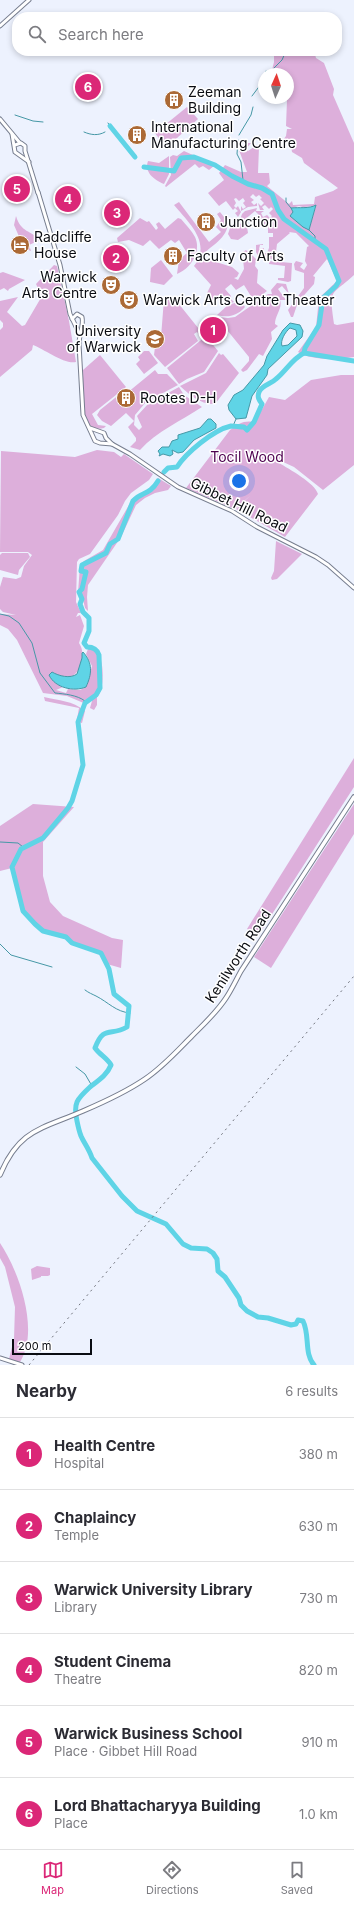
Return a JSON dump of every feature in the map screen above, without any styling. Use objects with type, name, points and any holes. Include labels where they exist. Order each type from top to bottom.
[{"type":"main road","name":"Kenilworth Road","points":[[0,1175],[12,1152],[27,1136],[41,1128],[89,1109],[144,1080],[164,1065],[212,1016],[226,998],[241,971],[354,797]]},
{"type":"street","points":[[16,12],[30,0]]},
{"type":"street","points":[[0,26],[12,16]]},
{"type":"street","points":[[0,119],[8,127],[12,134],[15,152],[20,154],[29,162]]},
{"type":"street","points":[[12,134],[25,145],[25,151],[61,274],[72,319],[79,334]]},
{"type":"street","points":[[15,145],[20,142]]},
{"type":"street","points":[[20,154],[25,151]]},
{"type":"street","points":[[69,308],[76,315],[82,317],[79,334],[82,410],[90,428],[94,436],[98,442],[103,442],[106,438],[104,433],[90,428]]},
{"type":"street","points":[[72,319],[76,315]]},
{"type":"street","points":[[75,325],[82,323]]},
{"type":"street","points":[[94,436],[99,432]]},
{"type":"street","name":"Gibbet Hill Road","points":[[106,438],[112,444],[130,454],[178,487],[232,511],[257,527],[316,556],[354,588]]},
{"type":"street","name":"Gibbet Hill Road","points":[[103,442],[112,444]]},
{"type":"street","points":[[0,1358],[21,1364]]},
{"type":"green space","points":[[274,56],[315,56],[324,63],[334,89],[333,95],[354,143],[354,275],[333,294],[332,304],[334,324],[337,325],[354,322],[354,357],[333,359],[318,358],[310,357],[298,352],[316,327],[319,298],[337,281],[327,259],[313,276],[315,277],[314,284],[298,302],[293,317],[291,317],[288,310],[304,288],[304,273],[295,270],[294,264],[296,261],[303,263],[300,267],[304,270],[307,265],[305,261],[307,247],[309,246],[296,233],[289,232],[290,233],[277,244],[275,260],[258,256],[256,252],[256,245],[263,244],[260,245],[259,249],[264,248],[264,253],[267,253],[269,248],[269,237],[273,237],[273,233],[268,233],[268,227],[261,226],[258,222],[262,218],[255,211],[243,221],[240,220],[245,211],[257,208],[256,211],[264,211],[261,213],[263,217],[267,215],[270,218],[272,216],[269,213],[273,209],[271,207],[269,209],[265,205],[262,207],[264,210],[260,210],[258,203],[261,206],[264,203],[260,199],[262,198],[259,195],[256,197],[253,194],[250,197],[254,200],[251,202],[254,205],[257,203],[257,206],[248,207],[241,211],[241,206],[243,209],[246,207],[243,203],[245,201],[243,198],[239,201],[236,198],[234,199],[236,203],[234,206],[236,208],[238,206],[241,212],[238,217],[235,213],[238,211],[235,208],[233,210],[226,201],[219,206],[208,193],[224,180],[219,173],[225,165],[241,172],[247,172],[239,150],[247,143],[251,143],[246,149],[248,151],[254,147],[259,147],[258,173],[269,173],[270,183],[267,186],[289,204],[292,201],[293,205],[314,204],[315,197],[338,188],[304,163],[302,158],[292,152],[291,146],[283,140],[286,136],[287,129],[292,129],[286,126],[287,104],[294,104],[294,68],[272,68]],"holes":[[[299,206],[316,206],[309,230],[290,216],[293,212],[291,208]]]},
{"type":"green space","points":[[187,107],[198,119],[166,148],[155,133]]},
{"type":"green space","points":[[184,151],[215,165],[209,170],[203,166],[199,168],[195,164],[166,187],[165,186],[171,175],[170,157],[173,155],[177,156]]},
{"type":"green space","points":[[169,156],[169,174],[164,184],[151,175],[147,169],[147,165],[148,161],[159,163]]},
{"type":"green space","points":[[179,202],[209,242],[221,232],[216,227],[221,220],[217,214],[220,212],[228,222],[222,238],[200,257],[232,267],[239,273],[237,277],[234,278],[238,280],[244,269],[243,259],[247,257],[243,252],[246,250],[249,253],[252,253],[256,259],[255,266],[258,270],[257,283],[267,291],[254,301],[244,285],[236,290],[231,284],[225,289],[234,302],[228,304],[222,297],[223,292],[221,297],[213,302],[207,293],[211,285],[194,266],[199,258],[201,249],[200,241],[192,226],[174,205]]},
{"type":"green space","points":[[16,216],[18,222],[23,228],[40,240],[29,245],[31,251],[24,248],[14,225]]},
{"type":"green space","points":[[140,218],[147,222],[149,221],[156,230],[158,228],[156,224],[159,222],[165,229],[178,218],[181,219],[192,232],[197,243],[196,254],[194,259],[182,272],[177,274],[179,260],[187,253],[179,240],[175,243],[171,240],[159,249],[150,240],[143,246],[129,240],[118,242],[117,238]]},
{"type":"green space","points":[[242,223],[247,227],[248,233],[238,240],[231,239],[228,234],[230,228]]},
{"type":"green space","points":[[161,260],[173,276],[164,285],[150,282],[151,268]]},
{"type":"green space","points":[[269,261],[292,263],[291,281],[288,282],[278,280],[278,278],[284,278],[285,266],[269,264]]},
{"type":"green space","points":[[54,265],[57,266],[76,362],[60,359],[33,345],[32,350],[0,377],[0,330],[3,327],[3,323],[0,320],[0,301],[18,297],[7,312],[22,326],[25,325],[42,296],[36,284]]},
{"type":"green space","points":[[3,272],[25,280],[8,291],[4,288],[0,290],[0,273]]},
{"type":"green space","points":[[277,283],[286,284],[289,294],[282,286],[278,289],[286,300],[280,300],[281,303],[275,324],[278,326],[271,332],[272,339],[263,356],[259,354],[247,370],[243,372],[241,370],[249,361],[249,357],[227,330],[223,330],[212,337],[201,322],[210,316],[228,318],[235,317],[268,294],[272,294],[271,290]]},
{"type":"green space","points":[[174,298],[203,334],[201,337],[197,332],[194,334],[198,341],[165,367],[154,355],[155,347],[161,337],[164,299]]},
{"type":"green space","points":[[238,302],[242,303],[245,307],[236,314],[229,316],[217,315],[228,305]]},
{"type":"green space","points":[[206,336],[218,351],[204,372],[179,384],[167,368]]},
{"type":"green space","points":[[144,351],[149,351],[158,363],[144,374],[136,364],[140,360],[138,357]]},
{"type":"green space","points":[[219,353],[221,355],[223,354],[239,373],[215,404],[205,403],[192,396],[180,386],[206,373]]},
{"type":"green space","points":[[100,355],[126,387],[92,414],[98,425],[106,426],[104,428],[95,428],[89,424],[86,417],[83,397],[83,370]]},
{"type":"green space","points":[[155,370],[158,374],[167,374],[178,385],[146,402],[135,415],[134,425],[139,430],[142,427],[137,416],[148,404],[179,387],[184,395],[202,407],[154,437],[140,450],[130,447],[136,441],[136,438],[128,427],[134,421],[126,413],[111,426],[102,421],[97,415],[100,410],[125,390],[127,393]]},
{"type":"green space","name":"Tocil Wood","points":[[341,375],[354,375],[354,465],[323,490],[294,467],[281,461],[279,463],[307,481],[312,485],[318,494],[285,537],[236,509],[251,495],[235,509],[186,488],[230,430],[248,421],[255,422],[269,397],[285,400],[311,380]]},
{"type":"green space","points":[[97,450],[114,452],[121,457],[124,454],[153,474],[149,480],[131,493],[118,515],[90,554],[79,559],[77,562],[76,602],[81,613],[78,613],[76,617],[80,615],[84,626],[79,643],[82,650],[82,659],[77,672],[70,677],[57,675],[52,672],[49,675],[57,684],[63,687],[56,690],[66,693],[68,689],[80,690],[86,687],[92,666],[86,654],[88,649],[92,649],[100,658],[103,673],[101,690],[97,697],[97,705],[94,710],[90,708],[92,701],[88,701],[86,704],[67,696],[43,693],[17,640],[8,629],[0,625],[0,614],[16,615],[3,612],[0,609],[0,587],[3,577],[16,579],[21,577],[24,566],[32,555],[28,552],[0,552],[1,451],[75,457]]},
{"type":"green space","points":[[158,478],[171,486],[168,490],[155,493],[136,505],[121,537],[88,585],[88,611],[85,608],[82,595],[78,593],[80,565],[103,550],[133,498],[152,487]]},
{"type":"green space","points":[[276,541],[302,554],[277,579],[272,580],[271,578],[274,571]]},
{"type":"green space","points":[[2,553],[28,553],[30,557],[19,570],[18,575],[0,570],[0,555]]},
{"type":"green space","points":[[44,697],[65,701],[80,707],[85,711],[82,723],[78,722],[77,719],[79,708],[45,701]]},
{"type":"green space","points":[[354,758],[354,787],[258,936],[247,929]]},
{"type":"green space","points":[[33,804],[74,807],[43,842],[43,876],[50,902],[63,916],[112,938],[123,940],[121,968],[107,964],[99,952],[72,943],[66,937],[43,931],[35,924],[22,907],[12,868],[0,871],[0,826]]},
{"type":"green space","points":[[354,804],[354,834],[271,968],[254,957]]},
{"type":"green space","points":[[0,1243],[14,1269],[25,1301],[28,1334],[26,1349],[20,1362],[9,1359],[14,1339],[15,1307],[5,1267],[0,1258]]},
{"type":"green space","points":[[37,1266],[50,1268],[50,1275],[41,1276],[32,1280],[31,1269]]},
{"type":"water","points":[[316,205],[309,230],[290,216],[293,212],[291,208]]},
{"type":"water","points":[[290,323],[300,325],[303,331],[302,337],[268,369],[267,375],[252,396],[246,418],[236,419],[229,410],[228,405],[234,395],[243,390],[264,365],[267,356],[283,330]],"holes":[[[290,328],[296,330],[297,336],[288,345],[282,346],[282,339],[288,330]]]},
{"type":"water","points":[[208,419],[211,419],[216,424],[216,428],[194,440],[183,452],[178,453],[172,450],[173,454],[170,456],[163,454],[159,456],[160,454],[158,451],[162,447],[169,447],[172,441],[178,439],[178,435],[200,428]]},
{"type":"water","points":[[83,652],[90,664],[90,673],[86,687],[76,689],[65,688],[60,686],[52,679],[49,675],[52,672],[64,676],[74,676],[77,674]]},
{"type":"waterway","points":[[274,68],[284,56]]},
{"type":"waterway","points":[[252,96],[258,88]]},
{"type":"waterway","points":[[239,135],[251,115],[253,107]]},
{"type":"waterway","points":[[15,115],[33,121],[43,122]]},
{"type":"waterway","points":[[110,126],[135,157]]},
{"type":"waterway","points":[[84,132],[94,135],[105,132]]},
{"type":"waterway","points":[[238,140],[237,154],[241,162],[243,180]]},
{"type":"waterway","points":[[144,167],[174,171],[181,158],[194,157],[215,165],[232,176],[248,184],[262,188],[272,194],[278,210],[284,219],[326,249],[339,281],[336,286],[323,298],[319,325],[305,348],[304,353]]},
{"type":"waterway","points":[[286,198],[286,202],[291,208]]},
{"type":"waterway","points":[[309,230],[315,236],[315,241]]},
{"type":"waterway","points":[[164,472],[168,468],[177,467],[193,449],[216,432],[231,426],[244,427],[247,430],[254,422],[262,404],[258,397],[260,390],[280,376],[296,358],[304,353],[354,361]]},
{"type":"waterway","points":[[233,426],[236,419]]},
{"type":"waterway","points":[[219,454],[224,457]]},
{"type":"waterway","points":[[158,481],[152,489],[133,501],[118,539],[110,544],[106,553],[82,565],[81,571],[86,572],[82,589],[79,592],[82,599],[80,604],[83,612],[89,618],[89,631],[84,643],[87,647],[96,650],[99,655],[100,688],[96,695],[85,703],[78,722],[83,765],[72,801],[68,808],[43,838],[21,849],[12,867],[23,911],[43,931],[66,937],[72,943],[101,953],[109,969],[114,994],[129,1006],[127,1027],[121,1030],[105,1033],[98,1041],[95,1048],[111,1065],[109,1069],[79,1098],[76,1105],[76,1115],[82,1139],[92,1158],[122,1196],[137,1211],[166,1224],[183,1244],[191,1248],[207,1249],[213,1253],[217,1259],[218,1271],[225,1277],[239,1298],[241,1305],[247,1311],[258,1317],[268,1318],[291,1325],[296,1324],[298,1320],[303,1321],[309,1355],[314,1365]]},
{"type":"waterway","points":[[0,614],[9,616],[19,623],[32,643],[40,673],[55,693],[75,696],[85,701],[85,703]]},
{"type":"waterway","points":[[0,842],[18,843],[23,847]]},
{"type":"waterway","points":[[0,944],[11,955],[52,967]]},
{"type":"waterway","points":[[85,990],[116,1009],[130,1013]]},
{"type":"waterway","points":[[76,1067],[85,1074],[92,1086]]},
{"type":"railway","points":[[29,1365],[354,976]]},
{"type":"place","name":"Lord Bhattacharyya Building","points":[[88,87]]},
{"type":"place","name":"Zeeman Building","points":[[174,100]]},
{"type":"place","name":"International Manufacturing Centre","points":[[137,135]]},
{"type":"place","name":"Warwick Business School","points":[[17,189]]},
{"type":"place","name":"Student Cinema","points":[[68,199]]},
{"type":"place","name":"Warwick University Library","points":[[117,213]]},
{"type":"place","name":"Junction","points":[[206,222]]},
{"type":"place","name":"Radcliffe House","points":[[20,245]]},
{"type":"place","name":"Faculty of Arts","points":[[173,256]]},
{"type":"place","name":"Chaplaincy","points":[[116,258]]},
{"type":"place","name":"Warwick Arts Centre","points":[[111,285]]},
{"type":"place","name":"Warwick Arts Centre Theater","points":[[129,300]]},
{"type":"place","name":"Health Centre","points":[[213,330]]},
{"type":"place","name":"University of Warwick","points":[[155,339]]},
{"type":"place","name":"Rootes D-H","points":[[126,398]]}]
